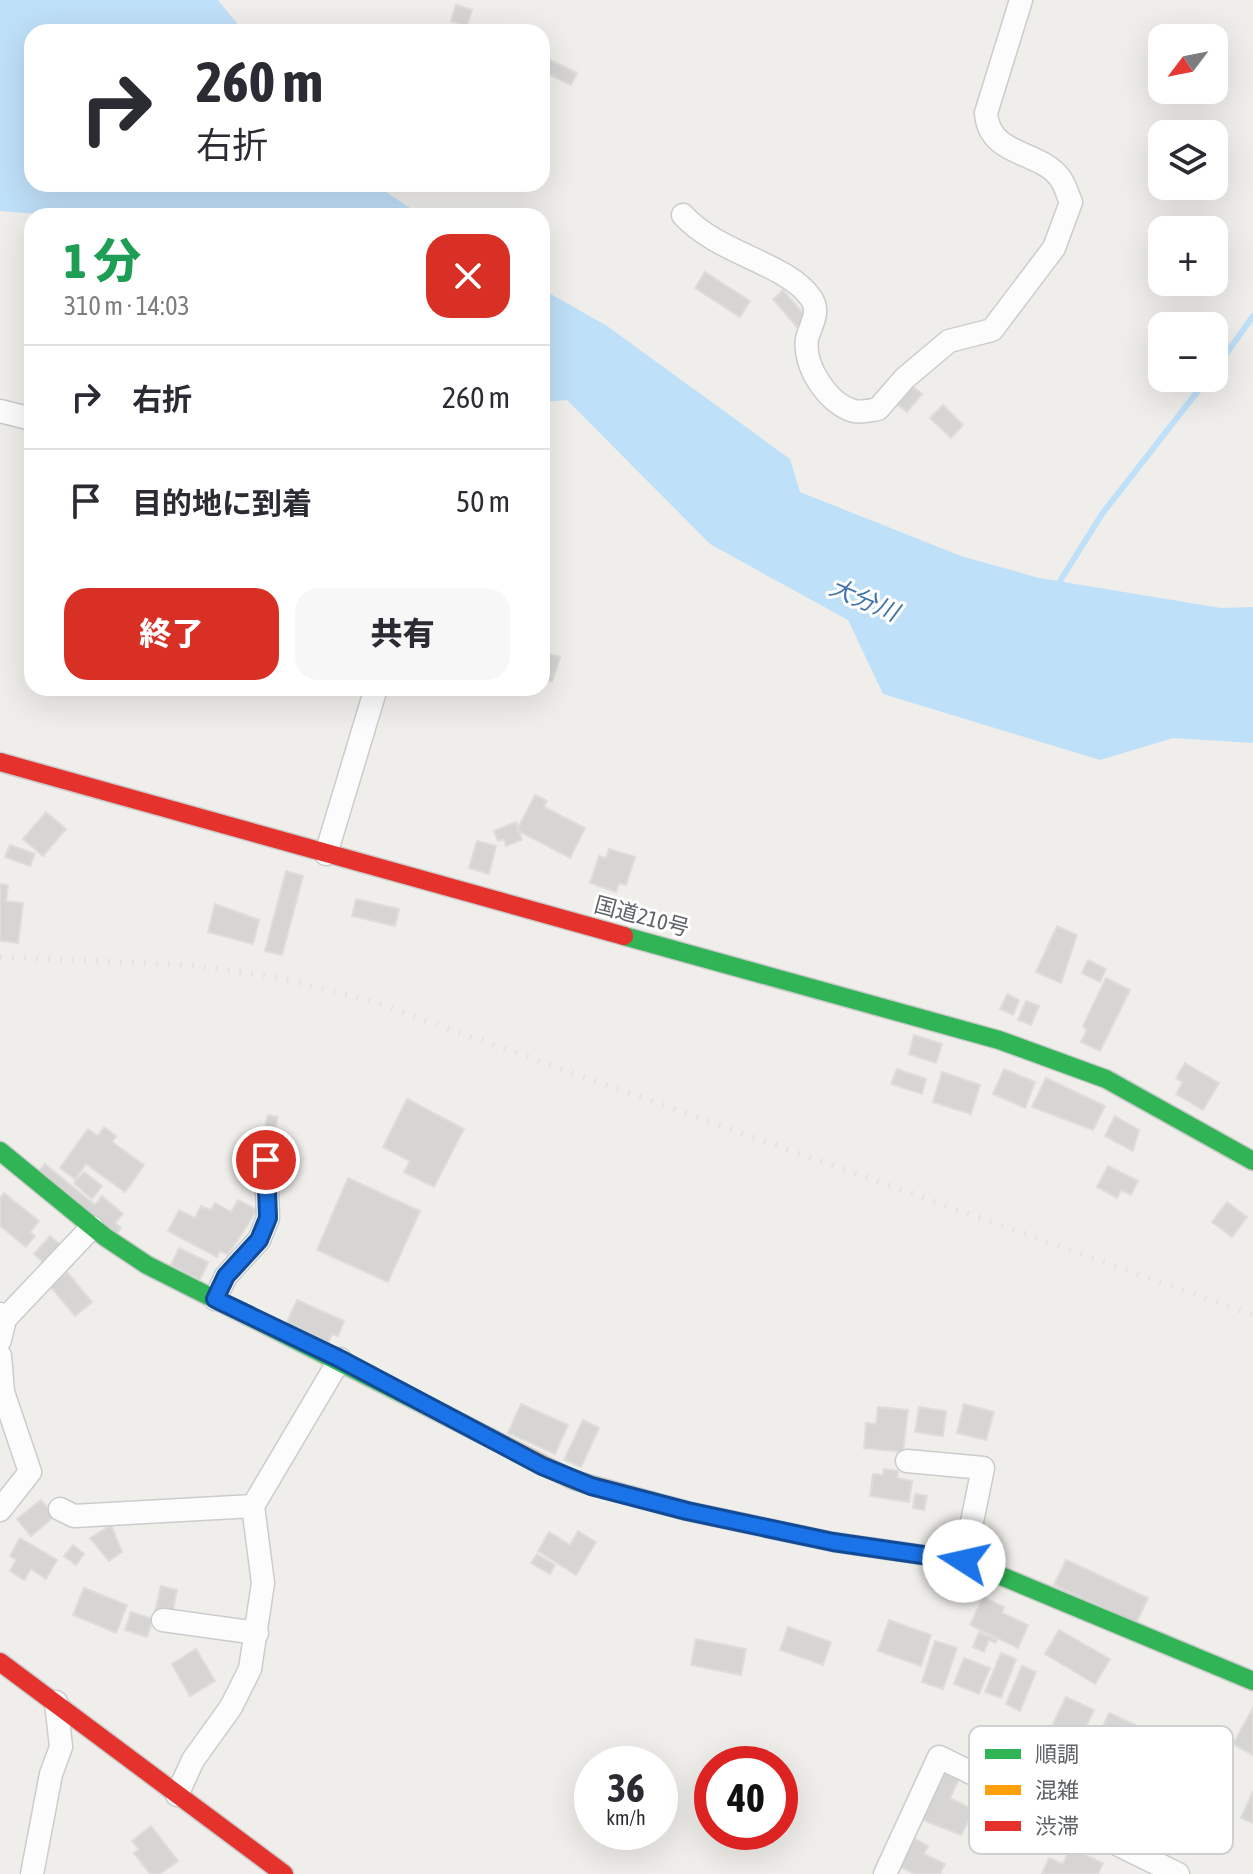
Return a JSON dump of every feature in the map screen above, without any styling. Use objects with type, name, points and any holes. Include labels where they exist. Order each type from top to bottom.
[{"type":"main road","name":"国道210号","points":[[0,762],[1027,1049],[1106,1079],[1253,1161]]},
{"type":"main road","points":[[0,1151],[92,1227],[147,1265],[340,1359],[542,1466],[609,1492],[833,1542],[964,1561],[1253,1681]]},
{"type":"main road","points":[[0,1662],[284,1874]]},
{"type":"street","points":[[683,215],[721,246],[781,272],[811,298],[816,314],[807,340],[808,359],[829,398],[855,412],[878,409],[905,378],[949,341],[992,330],[1054,248],[1071,202],[1059,176],[996,139],[987,126],[986,113],[1021,0]]},
{"type":"street","points":[[0,411],[24,417]]},
{"type":"street","points":[[326,854],[374,696]]},
{"type":"street","points":[[215,1299],[226,1276],[259,1240],[268,1218],[266,1160]]},
{"type":"street","points":[[2,1324],[92,1227]]},
{"type":"street","points":[[0,1356],[3,1392],[30,1472],[0,1510]]},
{"type":"street","points":[[177,1795],[193,1760],[244,1686],[257,1633],[263,1568],[253,1506],[340,1359]]},
{"type":"street","points":[[907,1461],[983,1468],[964,1561]]},
{"type":"street","points":[[60,1509],[74,1516],[253,1506]]},
{"type":"street","points":[[163,1620],[257,1633]]},
{"type":"street","points":[[32,1874],[51,1774],[61,1747],[56,1702]]},
{"type":"street","points":[[885,1874],[939,1757],[969,1772]]},
{"type":"street","points":[[1137,1854],[1178,1874]]},
{"type":"water","points":[[0,0],[218,0],[238,24],[24,24],[24,192],[386,192],[410,208],[24,208],[24,213],[0,211]]},
{"type":"water","name":"大分川","points":[[550,294],[607,326],[790,459],[800,492],[961,556],[1039,578],[1221,608],[1253,607],[1253,743],[1173,738],[1100,760],[883,694],[848,620],[710,544],[567,400],[550,401]]},
{"type":"building","points":[[456,5],[472,10],[468,24],[451,21]]},
{"type":"building","points":[[550,60],[577,73],[571,85],[550,75]]},
{"type":"building","points":[[705,272],[750,301],[740,317],[695,288]]},
{"type":"building","points":[[783,290],[807,318],[797,327],[773,299]]},
{"type":"building","points":[[911,385],[922,394],[907,412],[896,403]]},
{"type":"building","points":[[943,405],[963,425],[951,438],[930,418]]},
{"type":"building","points":[[550,654],[560,657],[550,681]]},
{"type":"building","points":[[535,795],[547,801],[544,807],[585,828],[570,858],[517,830]]},
{"type":"building","points":[[46,812],[66,829],[43,856],[23,839]]},
{"type":"building","points":[[516,822],[522,840],[506,846],[504,839],[498,841],[494,831]]},
{"type":"building","points":[[477,841],[496,846],[489,874],[469,868]]},
{"type":"building","points":[[10,845],[35,854],[30,866],[5,857]]},
{"type":"building","points":[[609,849],[635,857],[626,885],[619,883],[616,892],[590,883],[599,856],[606,858]]},
{"type":"building","points":[[286,871],[303,876],[282,955],[265,951]]},
{"type":"building","points":[[0,884],[8,885],[6,901],[23,903],[18,943],[0,941]]},
{"type":"building","points":[[356,899],[399,909],[395,926],[352,916]]},
{"type":"building","points":[[215,904],[259,920],[253,944],[208,932]]},
{"type":"building","points":[[1057,926],[1077,935],[1061,983],[1036,972]]},
{"type":"building","points":[[1088,960],[1106,969],[1100,982],[1082,973]]},
{"type":"building","points":[[1106,978],[1130,990],[1100,1051],[1081,1042],[1087,1030],[1083,1026]]},
{"type":"building","points":[[1007,994],[1019,1000],[1013,1015],[1000,1009]]},
{"type":"building","points":[[1026,1001],[1039,1006],[1031,1025],[1018,1020]]},
{"type":"building","points":[[914,1035],[942,1044],[936,1063],[909,1054]]},
{"type":"building","points":[[1185,1063],[1219,1083],[1203,1110],[1176,1094],[1183,1082],[1176,1078]]},
{"type":"building","points":[[897,1069],[926,1079],[922,1094],[891,1084]]},
{"type":"building","points":[[1004,1069],[1035,1082],[1025,1108],[993,1094]]},
{"type":"building","points":[[942,1072],[980,1085],[971,1114],[933,1102]]},
{"type":"building","points":[[1046,1078],[1105,1106],[1093,1130],[1032,1107]]},
{"type":"building","points":[[407,1099],[464,1129],[434,1187],[404,1172],[410,1161],[383,1147]]},
{"type":"building","points":[[268,1115],[278,1117],[271,1148],[261,1145]]},
{"type":"building","points":[[1115,1116],[1139,1130],[1133,1151],[1105,1136]]},
{"type":"building","points":[[104,1127],[116,1136],[112,1142],[144,1165],[125,1192],[86,1164],[75,1179],[60,1168],[88,1129],[98,1136]]},
{"type":"building","points":[[45,1164],[95,1205],[102,1196],[123,1214],[115,1223],[121,1228],[116,1235],[39,1171]]},
{"type":"building","points":[[1108,1166],[1138,1181],[1131,1195],[1121,1190],[1117,1198],[1097,1187]]},
{"type":"building","points":[[84,1172],[102,1186],[92,1199],[74,1183]]},
{"type":"building","points":[[348,1178],[420,1211],[388,1282],[317,1250]]},
{"type":"building","points":[[4,1193],[39,1221],[30,1232],[35,1236],[26,1247],[0,1226],[0,1198]]},
{"type":"building","points":[[238,1200],[257,1210],[228,1255],[220,1251],[217,1257],[168,1231],[179,1210],[195,1218],[201,1206],[211,1210],[215,1203],[231,1212]]},
{"type":"building","points":[[1227,1202],[1247,1217],[1232,1237],[1212,1222]]},
{"type":"building","points":[[50,1236],[62,1246],[46,1265],[34,1254]]},
{"type":"building","points":[[179,1248],[208,1262],[200,1280],[171,1265]]},
{"type":"building","points":[[67,1272],[92,1302],[75,1316],[50,1286]]},
{"type":"building","points":[[297,1300],[344,1321],[338,1336],[332,1334],[328,1343],[286,1324]]},
{"type":"building","points":[[521,1404],[568,1425],[555,1454],[508,1433]]},
{"type":"building","points":[[964,1404],[994,1412],[986,1440],[957,1433]]},
{"type":"building","points":[[878,1407],[908,1410],[903,1452],[864,1448],[866,1423],[876,1424]]},
{"type":"building","points":[[919,1407],[946,1411],[943,1436],[915,1432]]},
{"type":"building","points":[[583,1420],[599,1428],[581,1467],[564,1460]]},
{"type":"building","points":[[884,1469],[898,1471],[897,1478],[912,1481],[909,1502],[870,1496],[873,1474],[883,1475]]},
{"type":"building","points":[[915,1494],[927,1496],[924,1510],[913,1508]]},
{"type":"building","points":[[41,1500],[55,1516],[31,1536],[17,1519]]},
{"type":"building","points":[[111,1525],[122,1552],[109,1561],[90,1538]]},
{"type":"building","points":[[578,1531],[596,1542],[576,1575],[538,1551],[549,1532],[570,1545]]},
{"type":"building","points":[[20,1538],[57,1560],[46,1579],[31,1569],[24,1580],[10,1571],[16,1560],[10,1556]]},
{"type":"building","points":[[73,1545],[84,1554],[76,1565],[64,1556]]},
{"type":"building","points":[[537,1554],[555,1565],[550,1574],[531,1563]]},
{"type":"building","points":[[1066,1560],[1148,1598],[1136,1623],[1054,1585]]},
{"type":"building","points":[[161,1586],[177,1590],[172,1615],[155,1612]]},
{"type":"building","points":[[84,1588],[127,1605],[116,1633],[73,1615]]},
{"type":"building","points":[[983,1597],[1004,1607],[1002,1613],[1028,1625],[1018,1648],[970,1625]]},
{"type":"building","points":[[131,1612],[153,1619],[147,1637],[125,1630]]},
{"type":"building","points":[[889,1620],[931,1635],[921,1666],[878,1651]]},
{"type":"building","points":[[788,1627],[831,1642],[823,1665],[780,1650]]},
{"type":"building","points":[[1059,1630],[1110,1659],[1095,1684],[1045,1654]]},
{"type":"building","points":[[979,1632],[997,1640],[995,1643],[989,1640],[984,1652],[973,1647]]},
{"type":"building","points":[[696,1639],[746,1649],[741,1675],[691,1665]]},
{"type":"building","points":[[935,1641],[957,1648],[943,1689],[922,1682]]},
{"type":"building","points":[[196,1649],[215,1681],[190,1696],[172,1664]]},
{"type":"building","points":[[1001,1653],[1016,1659],[1001,1698],[985,1692]]},
{"type":"building","points":[[964,1658],[990,1668],[979,1694],[954,1684]]},
{"type":"building","points":[[1022,1666],[1036,1672],[1020,1711],[1006,1704]]},
{"type":"building","points":[[1066,1697],[1094,1710],[1086,1726],[1052,1726]]},
{"type":"building","points":[[1253,1708],[1253,1755],[1233,1744]]},
{"type":"building","points":[[1109,1713],[1138,1726],[1103,1726]]},
{"type":"building","points":[[941,1771],[959,1779],[950,1798],[969,1808],[969,1820],[961,1835],[918,1818]]},
{"type":"building","points":[[1253,1791],[1253,1823],[1241,1818]]},
{"type":"building","points":[[151,1826],[178,1861],[160,1874],[150,1874],[134,1853],[139,1849],[132,1841]]},
{"type":"building","points":[[912,1837],[928,1846],[924,1854],[945,1864],[940,1874],[915,1874],[897,1865]]},
{"type":"building","points":[[1067,1854],[1083,1854],[1103,1863],[1098,1874],[1042,1874],[1049,1858],[1063,1864]]},
{"type":"waterway","points":[[1228,351],[1253,316]]},
{"type":"waterway","points":[[1055,589],[1102,514],[1197,392]]},
{"type":"railway","points":[[0,957],[187,965],[276,977],[368,1000],[1253,1315]]},
{"type":"traffic: fast","points":[[624,936],[999,1040],[1106,1079],[1253,1161]]},
{"type":"traffic: fast","points":[[0,1151],[105,1237],[147,1265],[494,1440]]},
{"type":"traffic: fast","points":[[994,1573],[1253,1681]]},
{"type":"traffic: slow","points":[[494,1440],[573,1480],[687,1511],[833,1542],[964,1561],[994,1573]]},
{"type":"traffic: jam","points":[[0,762],[624,936]]},
{"type":"traffic: jam","points":[[0,1662],[284,1874]]},
{"type":"route","points":[[266,1160],[268,1218],[259,1240],[226,1276],[215,1299],[340,1359],[573,1480],[687,1511],[833,1542],[964,1561]]}]
